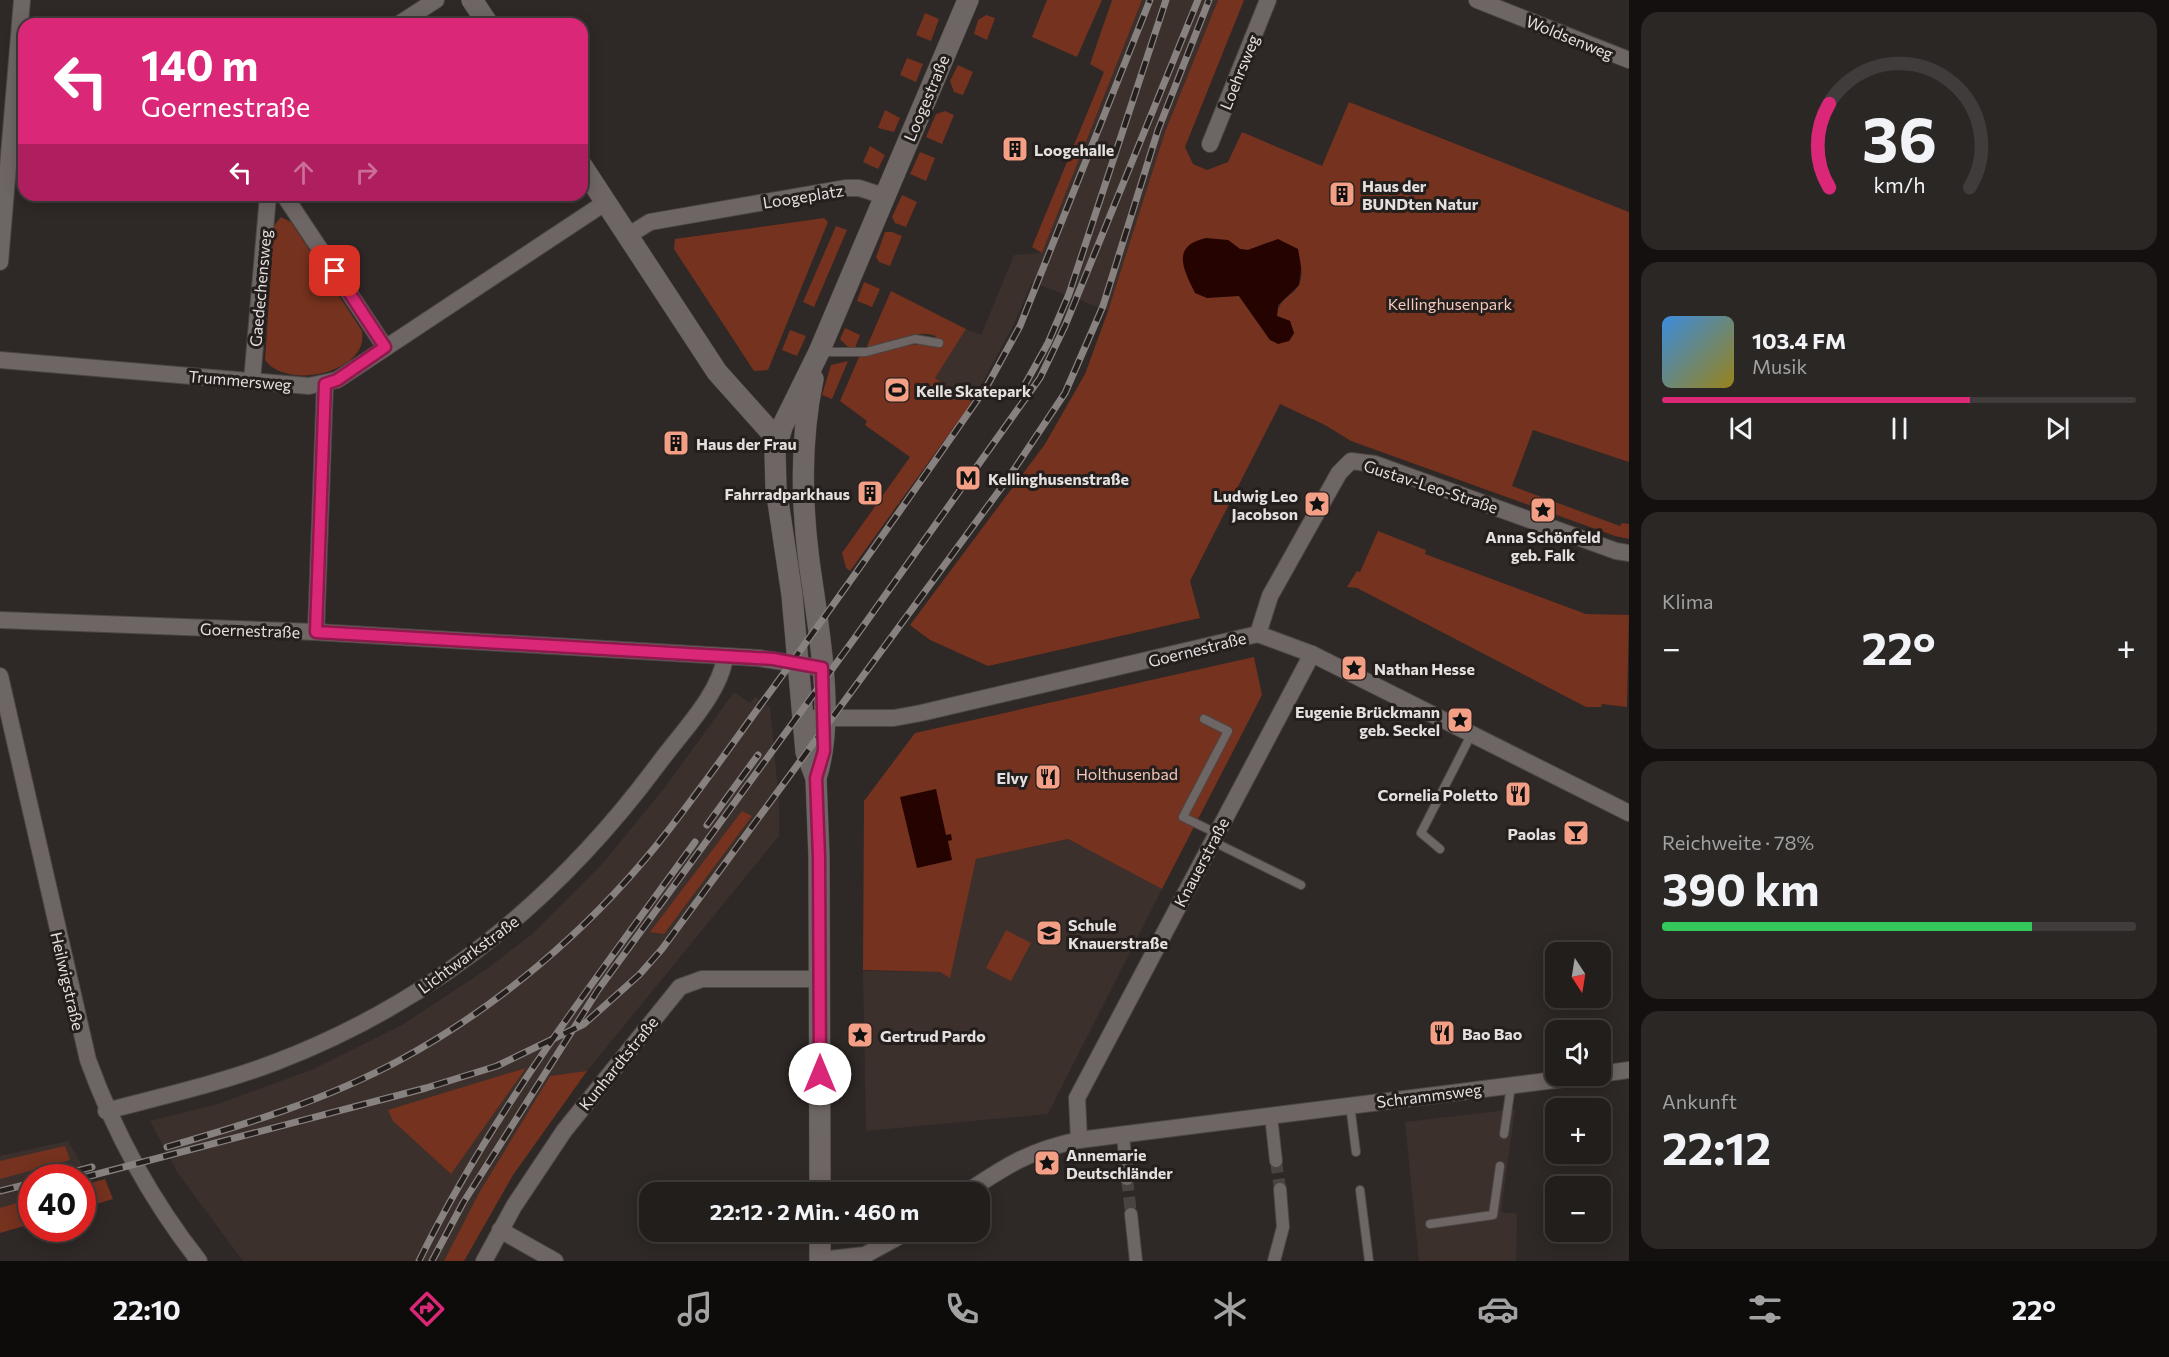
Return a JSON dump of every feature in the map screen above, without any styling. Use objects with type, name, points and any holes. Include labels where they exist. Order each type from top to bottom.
[{"type":"street","points":[[21,18],[22,0]]},
{"type":"street","points":[[408,18],[436,0]]},
{"type":"street","points":[[472,0],[484,18]]},
{"type":"street","name":"Loogestraße","points":[[884,196],[968,0]]},
{"type":"street","name":"Loehrsweg","points":[[1210,144],[1268,0]]},
{"type":"street","name":"Woldsenweg","points":[[1477,0],[1629,60]]},
{"type":"street","points":[[0,262],[18,108]]},
{"type":"street","points":[[588,175],[717,372],[777,440]]},
{"type":"street","name":"Loogeplatz","points":[[629,235],[650,222],[846,188],[860,188],[884,196]]},
{"type":"street","points":[[816,778],[806,752],[799,662],[774,470],[777,440],[796,419],[819,352],[884,196]]},
{"type":"street","name":"Gaedechensweg","points":[[252,381],[267,201]]},
{"type":"street","points":[[288,201],[385,347]]},
{"type":"street","name":"Trummersweg","points":[[0,360],[309,386],[325,384],[337,380],[606,202]]},
{"type":"street","points":[[316,632],[325,384]]},
{"type":"street","points":[[796,419],[822,668],[824,718],[824,751],[816,778],[820,979],[820,1182]]},
{"type":"street","name":"Gustav-Leo-Straße","points":[[1258,634],[1270,596],[1339,473],[1351,461],[1375,464],[1616,551],[1629,553]]},
{"type":"street","points":[[781,524],[809,559]]},
{"type":"street","name":"Goernestraße","points":[[0,620],[316,632],[799,662],[822,668]]},
{"type":"street","name":"Goernestraße","points":[[803,717],[894,718],[1258,634],[1312,654],[1472,732],[1629,813]]},
{"type":"street","name":"Knauerstraße","points":[[1079,1140],[1077,1098],[1312,654]]},
{"type":"street","name":"Lichtwarkstraße","points":[[106,1111],[242,1074],[341,1035],[416,993],[479,950],[507,928],[566,873],[628,806],[718,683],[725,657]]},
{"type":"street","name":"Heilwigstraße","points":[[0,676],[76,1021],[106,1111],[153,1200],[192,1258]]},
{"type":"street","name":"Kunhardtstraße","points":[[484,1261],[500,1230],[564,1131],[680,987],[702,979],[820,979]]},
{"type":"street","points":[[1611,1072],[1629,1070]]},
{"type":"street","name":"Schrammsweg","points":[[983,1182],[1020,1158],[1047,1147],[1079,1140],[1545,1081]]},
{"type":"street","points":[[1271,1116],[1276,1161]]},
{"type":"street","points":[[1123,1135],[1127,1179]]},
{"type":"street","points":[[1275,1261],[1283,1227],[1280,1189]]},
{"type":"street","points":[[1131,1214],[1136,1261]]},
{"type":"street","points":[[500,1230],[555,1261]]},
{"type":"street","points":[[820,1242],[820,1261],[865,1255],[889,1242]]},
{"type":"lane","points":[[819,352],[866,352],[915,339],[939,343]]},
{"type":"lane","points":[[1204,719],[1228,730],[1183,817],[1214,837],[1301,885]]},
{"type":"lane","points":[[1440,849],[1421,833],[1472,732]]},
{"type":"lane","points":[[1504,1134],[1510,1086]]},
{"type":"lane","points":[[1350,1105],[1356,1152]]},
{"type":"lane","points":[[1430,1224],[1493,1215],[1500,1166]]},
{"type":"lane","points":[[1360,1190],[1369,1261]]},
{"type":"shaded area","points":[[1142,0],[1218,0],[1165,132],[1108,311],[1032,282],[1013,326],[972,402],[935,378],[966,329],[981,335],[1014,255],[1042,253]]},
{"type":"shaded area","points":[[1206,238],[1228,240],[1240,249],[1248,250],[1278,239],[1298,249],[1301,268],[1299,285],[1278,305],[1277,316],[1290,321],[1294,333],[1289,341],[1278,344],[1270,340],[1239,296],[1207,298],[1195,293],[1184,268],[1184,253],[1195,242]]},
{"type":"shaded area","points":[[734,692],[750,703],[755,697],[770,707],[779,802],[779,836],[587,1071],[513,1175],[464,1261],[243,1261],[177,1172],[150,1121],[218,1104],[311,1070],[402,1025],[484,971],[531,935],[603,863],[666,786]]},
{"type":"shaded area","points":[[936,789],[946,835],[951,834],[952,840],[948,841],[952,860],[917,868],[900,797]]},
{"type":"shaded area","points":[[1068,839],[1162,889],[1048,1114],[866,1131],[863,971],[940,972],[950,977],[976,859]]},
{"type":"shaded area","points":[[1515,1109],[1501,1212],[1517,1214],[1516,1261],[1419,1261],[1405,1122]]},
{"type":"shaded area","points":[[68,1141],[81,1164],[18,1164],[18,1213],[0,1218],[0,1156]]},
{"type":"green space","points":[[1047,0],[1102,0],[1077,57],[1032,37]]},
{"type":"green space","points":[[1112,0],[1142,0],[1042,253],[1032,247],[1104,72],[1090,64]]},
{"type":"green space","name":"Kellinghusenpark","points":[[1218,0],[1244,0],[1185,147],[1193,164],[1207,170],[1228,162],[1242,132],[1322,166],[1349,102],[1629,212],[1629,462],[1533,430],[1512,486],[1620,526],[1622,523],[1629,524],[1629,539],[1615,536],[1351,441],[1325,425],[1280,404],[1190,581],[1200,618],[988,666],[930,640],[910,625],[1045,444],[1085,374],[1108,311],[1165,132]],"holes":[[[1228,240],[1240,249],[1248,250],[1269,242],[1298,249],[1301,278],[1296,289],[1281,303],[1277,316],[1290,321],[1294,333],[1289,341],[1270,340],[1239,296]]]},
{"type":"green space","points":[[925,13],[939,19],[931,41],[916,35]]},
{"type":"green space","points":[[986,15],[995,18],[987,40],[974,34],[978,20]]},
{"type":"green space","points":[[907,58],[923,64],[916,82],[900,75]]},
{"type":"green space","points":[[958,65],[973,72],[963,95],[954,92],[950,81]]},
{"type":"green space","points":[[885,110],[900,118],[894,132],[878,128]]},
{"type":"green space","points":[[945,111],[954,115],[942,144],[926,137],[936,114]]},
{"type":"green space","points":[[870,146],[885,155],[878,169],[863,162]]},
{"type":"green space","points":[[920,152],[935,158],[926,181],[910,174]]},
{"type":"green space","points":[[902,195],[917,202],[906,227],[895,223],[892,217]]},
{"type":"green space","points":[[281,217],[291,222],[362,331],[361,345],[353,357],[341,366],[325,372],[307,375],[291,374],[276,369],[265,360],[274,226]]},
{"type":"green space","points":[[824,218],[828,222],[768,370],[754,371],[674,249],[675,239]]},
{"type":"green space","points":[[836,226],[847,230],[814,307],[803,302]]},
{"type":"green space","points":[[885,232],[902,236],[890,266],[879,262],[876,257]]},
{"type":"green space","points":[[864,282],[880,289],[872,307],[857,301]]},
{"type":"green space","points":[[891,291],[966,329],[935,378],[972,402],[850,571],[846,568],[842,553],[910,457],[865,425],[867,421],[840,401],[859,357],[912,345],[930,345],[936,336],[918,334],[885,344],[867,346]]},
{"type":"green space","points":[[845,328],[860,335],[855,348],[850,349],[840,339]]},
{"type":"green space","points":[[790,330],[806,336],[797,356],[782,350]]},
{"type":"green space","points":[[848,361],[832,399],[822,395],[831,365]]},
{"type":"green space","points":[[1378,531],[1426,550],[1425,554],[1586,614],[1629,615],[1627,707],[1602,704],[1601,707],[1586,707],[1357,588],[1347,587],[1357,571],[1360,572]]},
{"type":"green space","name":"Holthusenbad","points":[[1254,657],[1262,695],[1162,889],[1068,839],[976,859],[950,978],[940,972],[863,970],[864,801],[915,733]]},
{"type":"green space","points":[[742,811],[752,816],[664,934],[650,932]]},
{"type":"green space","points":[[1006,930],[1031,943],[1011,981],[986,968]]},
{"type":"green space","points":[[526,1068],[451,1174],[393,1121],[388,1110]]},
{"type":"green space","points":[[587,1071],[513,1175],[464,1261],[444,1261],[479,1193],[550,1076]]},
{"type":"green space","points":[[65,1146],[70,1160],[55,1164],[18,1164],[18,1174],[0,1179],[0,1161]]},
{"type":"green space","points":[[105,1179],[113,1199],[96,1204],[96,1181]]},
{"type":"green space","points":[[18,1203],[18,1228],[0,1233],[0,1208]]},
{"type":"tunnel","points":[[1276,1161],[1280,1189]]},
{"type":"tunnel","points":[[1127,1179],[1131,1214]]},
{"type":"railway","points":[[167,1147],[315,1099],[400,1060],[472,1016],[506,992],[570,938],[629,878],[715,768],[987,386],[1020,326],[1150,0]]},
{"type":"railway","points":[[1023,388],[1048,343],[1069,294],[1166,0]]},
{"type":"railway","points":[[432,1261],[463,1203],[598,990],[854,639],[1040,378],[1065,326],[1198,0]]},
{"type":"railway","points":[[96,1174],[426,1088],[497,1066],[584,1024],[639,975],[662,949],[1007,480],[1065,393],[1103,306],[1158,130],[1209,0]]},
{"type":"railway","points":[[707,825],[758,755]]},
{"type":"railway","points":[[419,1261],[448,1205],[513,1098],[584,995],[695,842]]},
{"type":"railway","points":[[0,1191],[18,1186]]},
{"type":"place","name":"Loogehalle","points":[[1015,149]]},
{"type":"place","name":"Haus der BUNDten Natur","points":[[1342,194]]},
{"type":"place","name":"Kelle Skatepark","points":[[897,390]]},
{"type":"place","name":"Haus der Frau","points":[[676,443]]},
{"type":"place","name":"Kellinghusenstraße","points":[[968,478]]},
{"type":"place","name":"Fahrradparkhaus","points":[[870,493]]},
{"type":"place","name":"Ludwig Leo Jacobson","points":[[1317,504]]},
{"type":"place","name":"Anna Schönfeld geb. Falk","points":[[1543,510]]},
{"type":"place","name":"Nathan Hesse","points":[[1354,668]]},
{"type":"place","name":"Eugenie Brückmann geb. Seckel","points":[[1460,720]]},
{"type":"place","name":"Elvy","points":[[1048,777]]},
{"type":"place","name":"Cornelia Poletto","points":[[1518,794]]},
{"type":"place","name":"Paolas","points":[[1576,833]]},
{"type":"place","name":"Schule Knauerstraße","points":[[1049,933]]},
{"type":"place","name":"Bao Bao","points":[[1442,1033]]},
{"type":"place","name":"Gertrud Pardo","points":[[860,1035]]},
{"type":"place","name":"Annemarie Deutschländer","points":[[1047,1163]]},
{"type":"route","points":[[335,271],[385,347],[337,380],[325,384],[316,632],[773,659],[822,668],[824,751],[816,778],[819,857],[820,1074]]}]
